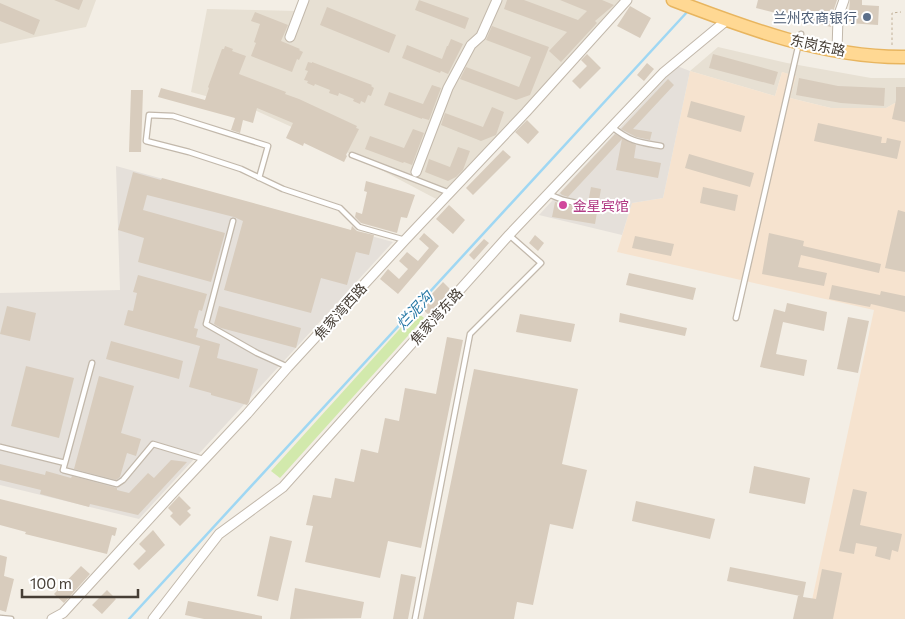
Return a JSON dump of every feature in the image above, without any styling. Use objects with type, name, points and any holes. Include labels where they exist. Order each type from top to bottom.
[{"type":"main road","points":[[696,0],[708,9]]},
{"type":"main road","points":[[676,1],[708,9]]},
{"type":"main road","name":"东岗东路","points":[[708,9],[727,20],[800,38],[891,57],[905,57]]},
{"type":"main road","name":"东岗东路","points":[[708,9],[800,38]]},
{"type":"main road","name":"东岗东路","points":[[837,46],[899,49]]},
{"type":"street","points":[[290,37],[304,0]]},
{"type":"street","points":[[416,172],[448,88],[471,45],[481,36],[497,0]]},
{"type":"street","name":"焦家湾西路","points":[[52,619],[63,613],[248,414],[288,367],[526,112],[626,0]]},
{"type":"street","points":[[837,46],[838,17],[844,0]]},
{"type":"street","name":"焦家湾东路","points":[[153,619],[219,534],[283,487],[509,235],[663,73],[727,20]]},
{"type":"lane","points":[[736,318],[800,38]]},
{"type":"lane","points":[[259,178],[268,146],[173,116],[149,115],[146,140],[241,169],[259,178],[283,189],[340,208],[359,227],[405,240]]},
{"type":"lane","points":[[612,127],[625,138],[661,146]]},
{"type":"lane","points":[[352,155],[450,193]]},
{"type":"lane","points":[[548,194],[581,204]]},
{"type":"lane","points":[[233,221],[206,324],[257,353],[288,367]]},
{"type":"lane","points":[[415,619],[470,334],[541,263],[509,235]]},
{"type":"lane","points":[[92,363],[63,470],[117,484],[123,480],[153,444],[204,460]]},
{"type":"lane","points":[[0,447],[65,463]]},
{"type":"lane","points":[[0,618],[11,619]]},
{"type":"path","points":[[899,49],[892,13],[900,12]]},
{"type":"shaded area","points":[[0,0],[96,0],[86,27],[0,44]]},
{"type":"shaded area","points":[[303,0],[622,0],[440,201],[353,155],[250,108],[191,92],[207,9],[298,11]]},
{"type":"shaded area","points":[[718,47],[787,63],[871,78],[905,78],[905,104],[895,103],[886,108],[831,108],[790,98],[791,75],[782,72],[775,96],[690,71]]},
{"type":"shaded area","points":[[677,66],[690,71],[663,198],[632,203],[622,235],[539,215]]},
{"type":"shaded area","points":[[690,71],[775,96],[782,72],[796,76],[790,98],[831,108],[886,108],[895,103],[905,104],[905,619],[808,619],[874,310],[617,252],[632,203],[663,198]]},
{"type":"shaded area","points":[[116,166],[393,242],[139,519],[0,485],[0,293],[120,290]]},
{"type":"green space","points":[[416,311],[424,318],[280,478],[271,471]]},
{"type":"building","points":[[54,0],[83,0],[79,10]]},
{"type":"building","points":[[419,0],[469,18],[465,29],[415,10]]},
{"type":"building","points":[[507,0],[524,0],[578,20],[587,11],[560,0],[602,0],[614,5],[595,21],[597,23],[561,62],[549,51],[567,32],[504,9]]},
{"type":"building","points":[[758,0],[837,0],[832,15],[831,27],[756,8]]},
{"type":"building","points":[[850,0],[862,0],[862,5],[879,6],[878,25],[848,23]]},
{"type":"building","points":[[0,3],[40,20],[34,35],[0,21]]},
{"type":"building","points":[[630,6],[651,18],[640,38],[617,26]]},
{"type":"building","points":[[327,7],[396,35],[389,53],[320,25]]},
{"type":"building","points":[[255,12],[288,25],[281,41],[303,52],[299,60],[297,59],[292,72],[251,56],[260,24],[251,21]]},
{"type":"building","points":[[492,26],[549,47],[530,95],[516,100],[460,79],[466,67],[519,87],[531,57],[486,40]]},
{"type":"building","points":[[451,39],[463,44],[448,74],[441,71],[440,73],[402,58],[407,45],[442,59]]},
{"type":"building","points":[[225,46],[233,49],[232,51],[246,56],[239,74],[286,92],[285,94],[357,126],[356,128],[359,129],[344,162],[304,143],[303,146],[286,138],[293,123],[257,108],[253,123],[243,120],[240,133],[231,130],[235,118],[158,97],[161,88],[205,100],[222,49]]},
{"type":"building","points":[[587,54],[601,68],[580,89],[572,81],[587,66],[581,60]]},
{"type":"building","points":[[713,54],[778,72],[774,85],[709,68]]},
{"type":"building","points":[[308,62],[372,85],[374,88],[371,96],[368,95],[365,103],[361,101],[360,104],[353,101],[354,99],[339,93],[338,96],[329,93],[330,90],[307,83],[308,81],[304,80],[308,71],[305,70]]},
{"type":"building","points":[[647,63],[654,69],[644,81],[637,75]]},
{"type":"building","points":[[799,78],[838,86],[885,88],[884,106],[841,103],[796,95]]},
{"type":"building","points":[[668,79],[674,85],[633,129],[652,132],[650,140],[636,137],[621,129]]},
{"type":"building","points":[[432,85],[441,88],[429,120],[384,105],[389,92],[423,104]]},
{"type":"building","points":[[896,87],[905,87],[905,122],[892,119],[896,100]]},
{"type":"building","points":[[131,90],[143,90],[141,152],[129,152]]},
{"type":"building","points":[[691,101],[745,116],[741,132],[687,117]]},
{"type":"building","points":[[492,107],[504,112],[496,135],[481,141],[441,125],[445,113],[483,127]]},
{"type":"building","points":[[527,120],[539,132],[528,144],[515,132]]},
{"type":"building","points":[[818,123],[882,137],[881,143],[886,143],[887,138],[901,141],[897,159],[814,141]]},
{"type":"building","points":[[413,129],[424,133],[412,165],[365,149],[370,136],[404,148]]},
{"type":"building","points":[[615,134],[636,145],[634,158],[661,163],[658,178],[616,170],[622,139],[568,197],[562,195],[560,193]]},
{"type":"building","points":[[458,147],[470,151],[463,170],[456,177],[448,181],[425,172],[429,159],[450,167]]},
{"type":"building","points":[[503,150],[511,157],[473,195],[466,188]]},
{"type":"building","points":[[689,154],[754,173],[750,187],[685,168]]},
{"type":"building","points":[[133,172],[161,180],[162,178],[351,230],[352,226],[357,231],[374,235],[369,255],[356,252],[347,285],[321,278],[311,313],[224,290],[243,221],[234,217],[147,195],[143,210],[225,233],[211,282],[138,262],[144,238],[118,230]]},
{"type":"building","points":[[366,181],[415,195],[407,218],[401,217],[397,233],[361,223],[355,217],[356,212],[362,214],[367,192],[364,191]]},
{"type":"building","name":"金星宾馆","points":[[591,187],[601,189],[595,224],[552,217],[555,202],[587,208]]},
{"type":"building","points":[[703,187],[738,195],[735,211],[700,203]]},
{"type":"building","points":[[449,205],[465,220],[453,234],[436,219]]},
{"type":"building","points":[[898,210],[905,212],[905,272],[885,268]]},
{"type":"building","points":[[424,233],[439,246],[398,294],[380,279],[388,269],[399,279],[408,269],[399,261],[407,252],[418,261],[429,248],[419,239]]},
{"type":"building","points":[[769,233],[804,241],[803,246],[881,264],[879,273],[801,255],[798,267],[827,273],[824,286],[762,274]]},
{"type":"building","points":[[535,235],[544,243],[538,251],[529,243]]},
{"type":"building","points":[[635,236],[674,244],[671,256],[632,248]]},
{"type":"building","points":[[484,239],[489,243],[474,260],[469,255]]},
{"type":"building","points":[[629,273],[696,288],[693,300],[626,285]]},
{"type":"building","points":[[138,275],[207,294],[202,311],[199,310],[194,328],[198,329],[196,337],[220,344],[217,358],[258,369],[247,405],[189,387],[200,346],[124,325],[128,310],[133,311],[137,293],[133,292]]},
{"type":"building","points":[[443,282],[451,290],[429,315],[420,307]]},
{"type":"building","points":[[832,285],[880,295],[881,291],[905,296],[905,312],[871,304],[870,307],[829,299]]},
{"type":"building","points":[[787,303],[827,312],[824,331],[783,322],[776,354],[807,360],[804,376],[760,367],[774,309],[785,312]]},
{"type":"building","points":[[7,306],[36,313],[30,341],[0,334]]},
{"type":"building","points":[[219,306],[301,328],[296,348],[221,328],[214,324]]},
{"type":"building","points":[[620,313],[687,328],[685,336],[619,322]]},
{"type":"building","points":[[520,314],[575,324],[571,342],[516,332]]},
{"type":"building","points":[[848,317],[869,321],[858,373],[837,369]]},
{"type":"building","points":[[447,337],[463,340],[421,548],[388,541],[380,578],[305,562],[313,526],[306,525],[313,495],[331,498],[335,478],[354,482],[361,449],[378,453],[385,418],[399,421],[405,388],[436,394]]},
{"type":"building","points":[[111,341],[183,361],[179,379],[106,359]]},
{"type":"building","points":[[26,366],[74,378],[59,438],[11,426]]},
{"type":"building","points":[[474,369],[578,389],[562,464],[587,470],[573,529],[550,524],[533,605],[517,602],[514,619],[423,619]]},
{"type":"building","points":[[99,376],[134,386],[121,433],[141,439],[136,456],[127,453],[120,477],[116,480],[74,469]]},
{"type":"building","points":[[171,460],[187,462],[138,515],[90,504],[89,507],[40,494],[41,490],[0,480],[0,464],[45,475],[46,471],[71,478],[72,476],[129,493],[148,473],[154,478]]},
{"type":"building","points":[[754,466],[810,478],[805,504],[749,493]]},
{"type":"building","points":[[853,489],[867,492],[860,525],[902,534],[898,552],[892,550],[890,560],[875,556],[877,547],[856,543],[854,554],[839,551]]},
{"type":"building","points":[[179,496],[191,508],[187,511],[191,515],[180,526],[170,516],[173,513],[168,508]]},
{"type":"building","points":[[0,499],[117,528],[115,536],[112,535],[107,554],[25,534],[26,532],[0,525]]},
{"type":"building","points":[[636,501],[715,519],[710,539],[632,521]]},
{"type":"building","points":[[153,530],[165,545],[139,570],[133,564],[146,551],[139,544]]},
{"type":"building","points":[[270,536],[292,541],[278,601],[257,596]]},
{"type":"building","points":[[0,555],[7,557],[4,576],[14,579],[6,612],[0,610]]},
{"type":"building","points":[[81,566],[90,574],[64,603],[54,594]]},
{"type":"building","points":[[730,567],[806,582],[803,597],[816,599],[822,569],[842,573],[833,619],[793,619],[798,596],[800,596],[727,581]]},
{"type":"building","points":[[401,574],[416,577],[408,619],[393,619]]},
{"type":"building","points":[[295,588],[364,602],[361,618],[290,619]]},
{"type":"building","points":[[107,590],[116,599],[102,614],[92,605]]},
{"type":"building","points":[[188,601],[262,616],[262,619],[204,619],[185,615]]},
{"type":"waterway","name":"烂泥沟","points":[[129,619],[688,11]]},
{"type":"place","name":"兰州农商银行","points":[[867,17]]},
{"type":"place","name":"金星宾馆","points":[[563,205]]}]
